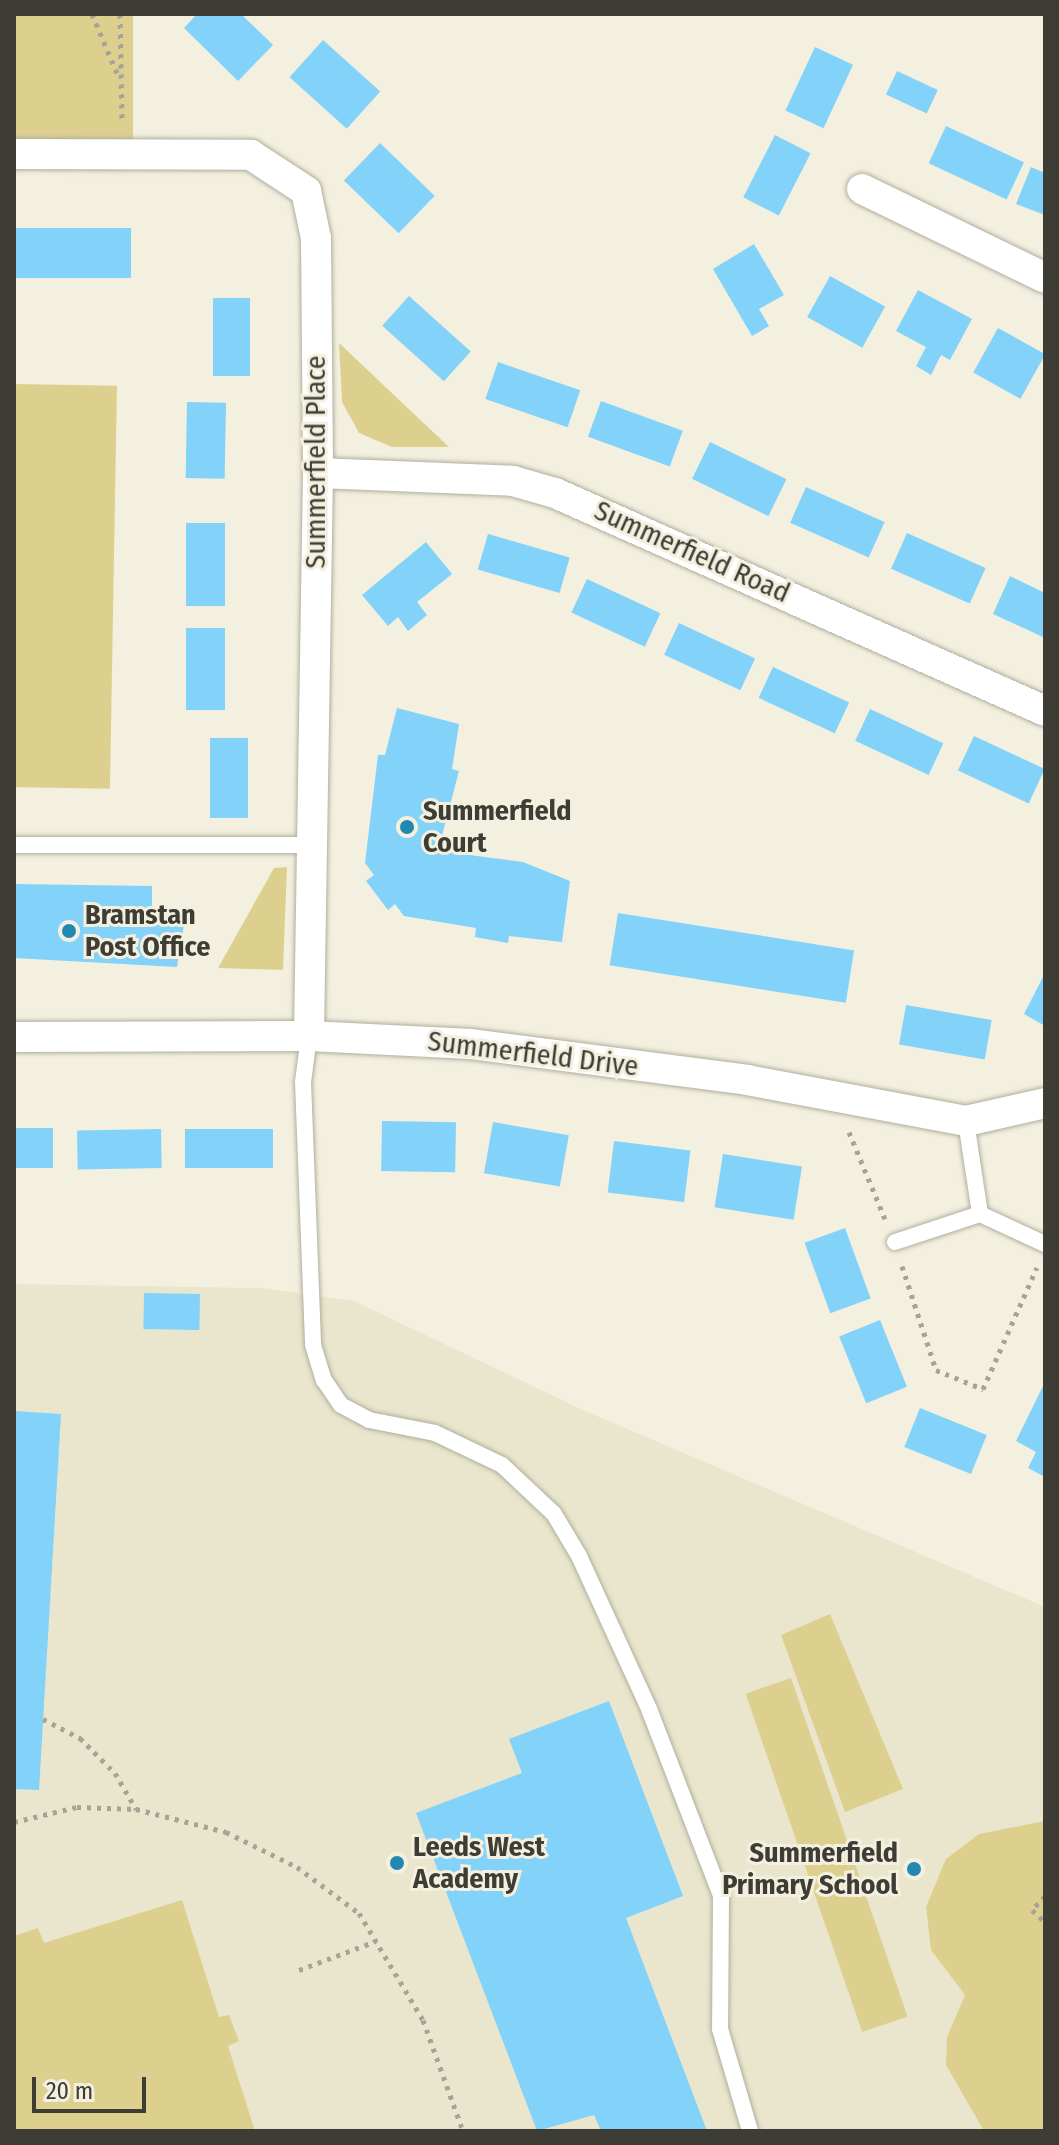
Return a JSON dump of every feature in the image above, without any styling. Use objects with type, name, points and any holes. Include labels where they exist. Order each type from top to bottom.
[{"type":"street","name":"Summerfield Place","points":[[14,154],[124,151],[251,155],[306,191],[316,238],[318,473],[308,845],[309,1036]]},
{"type":"street","points":[[862,189],[1045,278]]},
{"type":"street","name":"Summerfield Road","points":[[318,473],[513,481],[555,493],[1045,711]]},
{"type":"street","name":"Summerfield Drive","points":[[14,1037],[309,1036],[471,1044],[835,1098],[966,1121],[1045,1103]]},
{"type":"lane","points":[[14,845],[308,845]]},
{"type":"lane","points":[[309,1036],[303,1082],[313,1345],[324,1380],[341,1405],[369,1420],[435,1433],[502,1465],[554,1514],[579,1556],[644,1697],[721,1896],[720,2029],[750,2131]]},
{"type":"lane","points":[[966,1121],[980,1214]]},
{"type":"lane","points":[[895,1242],[980,1214],[1045,1247]]},
{"type":"path","points":[[92,14],[119,78]]},
{"type":"path","points":[[120,14],[119,78],[124,151]]},
{"type":"path","points":[[835,1098],[895,1242],[936,1370],[983,1389],[1045,1247]]},
{"type":"path","points":[[43,1719],[98,1755],[136,1809]]},
{"type":"path","points":[[14,1822],[77,1807],[136,1809],[226,1832],[297,1867],[359,1913],[423,2020],[463,2131]]},
{"type":"path","points":[[1045,1896],[1032,1910],[1045,1922]]},
{"type":"path","points":[[299,1970],[376,1941]]},
{"type":"shaded area","points":[[14,14],[133,14],[133,147],[14,147]]},
{"type":"shaded area","points":[[339,343],[449,447],[392,447],[359,433],[342,402]]},
{"type":"shaded area","points":[[14,384],[117,386],[110,789],[14,787]]},
{"type":"shaded area","points":[[287,867],[283,970],[218,968],[274,868]]},
{"type":"shaded area","name":"Leeds West Academy","points":[[14,1284],[263,1288],[354,1301],[585,1411],[1045,1607],[1045,2131],[14,2131]]},
{"type":"shaded area","points":[[830,1614],[903,1789],[845,1812],[781,1635]]},
{"type":"shaded area","points":[[791,1678],[908,2016],[862,2032],[746,1694]]},
{"type":"shaded area","points":[[1045,1821],[1045,2131],[984,2131],[946,2065],[947,2037],[965,1995],[931,1950],[926,1907],[946,1859],[979,1834]]},
{"type":"shaded area","points":[[182,1900],[219,2017],[229,2015],[239,2041],[228,2046],[255,2131],[14,2131],[14,1936],[38,1928],[44,1943]]},
{"type":"building","points":[[197,14],[241,14],[273,45],[238,81],[184,28]]},
{"type":"building","points":[[323,40],[380,92],[347,129],[290,77]]},
{"type":"building","points":[[815,47],[853,65],[823,128],[785,110]]},
{"type":"building","points":[[897,71],[938,90],[927,114],[886,95]]},
{"type":"building","points":[[946,126],[1024,162],[1007,200],[929,163]]},
{"type":"building","points":[[775,135],[811,153],[779,216],[743,197]]},
{"type":"building","points":[[380,143],[435,196],[399,233],[344,180]]},
{"type":"building","points":[[1031,167],[1045,173],[1045,215],[1016,204]]},
{"type":"building","points":[[14,228],[131,228],[131,278],[14,278]]},
{"type":"building","points":[[754,244],[784,295],[759,309],[769,326],[752,336],[713,269]]},
{"type":"building","points":[[830,276],[885,307],[862,348],[807,317]]},
{"type":"building","points":[[918,290],[972,319],[950,360],[941,355],[931,375],[916,366],[926,347],[896,331]]},
{"type":"building","points":[[409,296],[471,352],[444,381],[382,326]]},
{"type":"building","points":[[213,298],[250,298],[250,376],[213,376]]},
{"type":"building","points":[[998,328],[1045,354],[1021,399],[973,373]]},
{"type":"building","points":[[498,362],[580,390],[568,427],[485,399]]},
{"type":"building","points":[[601,401],[683,431],[670,466],[588,437]]},
{"type":"building","points":[[187,402],[226,403],[225,479],[186,478]]},
{"type":"building","points":[[710,442],[786,479],[768,516],[692,479]]},
{"type":"building","points":[[806,487],[885,522],[869,558],[790,523]]},
{"type":"building","points":[[186,523],[225,523],[225,606],[186,606]]},
{"type":"building","points":[[907,533],[986,568],[970,604],[891,569]]},
{"type":"building","points":[[488,534],[570,557],[560,593],[478,570]]},
{"type":"building","points":[[426,542],[452,574],[417,602],[427,615],[408,631],[398,617],[388,626],[362,595]]},
{"type":"building","points":[[1010,576],[1045,593],[1045,638],[993,614]]},
{"type":"building","points":[[587,579],[660,613],[645,647],[571,613]]},
{"type":"building","points":[[679,623],[755,658],[740,690],[664,655]]},
{"type":"building","points":[[186,628],[225,628],[225,710],[186,710]]},
{"type":"building","points":[[773,667],[849,702],[835,733],[759,698]]},
{"type":"building","name":"Summerfield Court","points":[[397,708],[459,724],[452,769],[459,771],[438,851],[523,862],[570,881],[562,942],[509,936],[508,943],[475,937],[476,928],[404,916],[395,904],[388,910],[366,881],[374,875],[365,863],[378,755],[385,755]]},
{"type":"building","points":[[870,709],[943,743],[929,775],[855,741]]},
{"type":"building","points":[[974,736],[1045,769],[1029,803],[958,770]]},
{"type":"building","points":[[210,738],[248,738],[248,818],[210,818]]},
{"type":"building","points":[[14,884],[152,886],[152,918],[185,918],[177,967],[14,958]]},
{"type":"building","points":[[618,913],[854,950],[846,1003],[610,965]]},
{"type":"building","points":[[1045,973],[1045,1026],[1024,1014]]},
{"type":"building","points":[[906,1005],[992,1020],[985,1059],[899,1044]]},
{"type":"building","points":[[382,1121],[456,1122],[455,1172],[381,1171]]},
{"type":"building","points":[[493,1122],[569,1135],[560,1187],[484,1173]]},
{"type":"building","points":[[14,1128],[53,1128],[53,1168],[14,1168]]},
{"type":"building","points":[[161,1129],[162,1168],[78,1169],[77,1130]]},
{"type":"building","points":[[185,1129],[273,1129],[273,1168],[185,1168]]},
{"type":"building","points":[[614,1141],[690,1150],[684,1202],[608,1193]]},
{"type":"building","points":[[723,1154],[802,1167],[794,1220],[715,1207]]},
{"type":"building","points":[[845,1228],[871,1298],[830,1313],[805,1243]]},
{"type":"building","points":[[144,1293],[200,1294],[199,1330],[143,1329]]},
{"type":"building","points":[[880,1320],[907,1387],[866,1403],[839,1336]]},
{"type":"building","points":[[1045,1382],[1045,1477],[1028,1468],[1036,1452],[1016,1441]]},
{"type":"building","points":[[920,1408],[987,1435],[971,1474],[904,1447]]},
{"type":"building","points":[[14,1411],[61,1414],[39,1790],[14,1789]]},
{"type":"building","points":[[609,1701],[683,1896],[626,1918],[707,2131],[601,2131],[594,2115],[537,2131],[416,1813],[522,1773],[509,1739]]},
{"type":"place","name":"Summerfield Court","points":[[407,827]]},
{"type":"place","name":"Bramstan Post Office","points":[[69,931]]},
{"type":"place","name":"Leeds West Academy","points":[[397,1863]]},
{"type":"place","name":"Summerfield Primary School","points":[[914,1869]]}]
